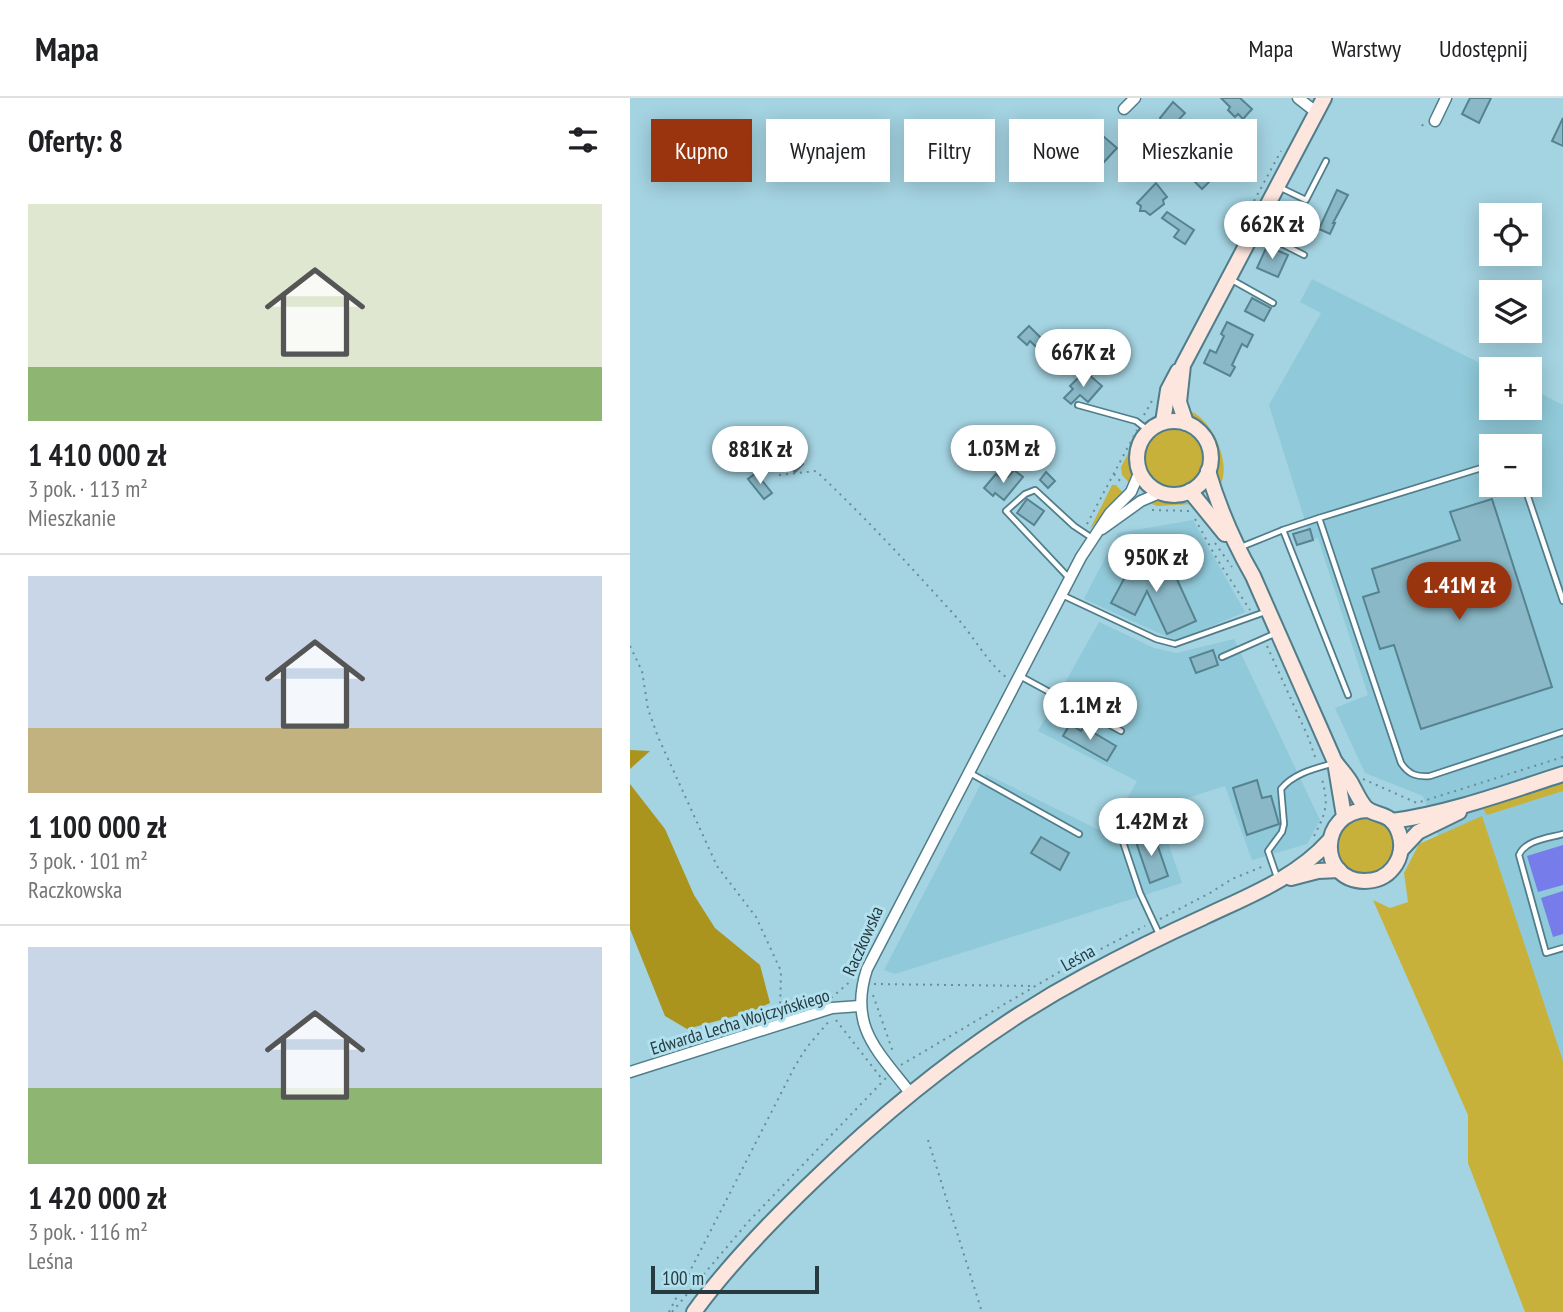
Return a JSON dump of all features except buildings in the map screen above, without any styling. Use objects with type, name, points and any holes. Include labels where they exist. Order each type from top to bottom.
[{"type":"main road","points":[[1163,422],[1168,390],[1175,374],[1183,365],[1324,98]]},
{"type":"main road","points":[[1183,365],[1179,402],[1186,423]]},
{"type":"main road","points":[[1163,422],[1186,423],[1196,428],[1209,445],[1211,456],[1208,471],[1190,491],[1180,494],[1162,492],[1149,485],[1140,471],[1137,456],[1145,427],[1163,422]]},
{"type":"main road","points":[[1208,471],[1216,499],[1237,549],[1253,576],[1335,762],[1344,816]]},
{"type":"main road","points":[[1190,491],[1237,549]]},
{"type":"main road","points":[[1335,762],[1351,782],[1367,810]]},
{"type":"main road","points":[[1392,821],[1485,799],[1563,775]]},
{"type":"main road","points":[[1401,850],[1418,832],[1485,799]]},
{"type":"main road","points":[[1367,810],[1381,813],[1392,821],[1399,834],[1401,850],[1390,871],[1376,880],[1368,881],[1352,879],[1339,870],[1331,856],[1329,841],[1334,827],[1344,816],[1367,810]]},
{"type":"main road","name":"Leśna","points":[[911,1094],[1041,1001],[1161,937],[1279,881],[1315,858],[1329,841]]},
{"type":"main road","name":"Leśna","points":[[1279,881],[1339,870]]},
{"type":"main road","points":[[694,1312],[742,1253],[793,1199],[911,1094]]},
{"type":"street","points":[[1124,109],[1135,98]]},
{"type":"street","points":[[1298,98],[1315,112]]},
{"type":"street","points":[[1435,121],[1447,98]]},
{"type":"street","name":"Raczkowska","points":[[911,1094],[873,1044],[864,1027],[860,1006],[867,970],[1091,534],[1131,492],[1140,471]]},
{"type":"street","name":"Raczkowska","points":[[1091,534],[1141,501],[1162,492]]},
{"type":"street","name":"Edwarda Lecha Wojczyńskiego","points":[[630,1072],[832,1008],[860,1006]]},
{"type":"lane","points":[[1277,186],[1307,200],[1326,161]]},
{"type":"lane","points":[[1253,229],[1304,255]]},
{"type":"lane","points":[[1228,278],[1273,303]]},
{"type":"lane","points":[[1078,405],[1145,427]]},
{"type":"lane","points":[[1237,549],[1319,518],[1479,469]]},
{"type":"lane","points":[[1070,579],[1006,511],[1025,494],[1035,490],[1091,534]]},
{"type":"lane","points":[[1528,497],[1563,601]]},
{"type":"lane","points":[[1319,518],[1401,763],[1406,771],[1420,777],[1430,776],[1563,733]]},
{"type":"lane","points":[[1283,530],[1348,695]]},
{"type":"lane","points":[[1061,595],[1156,639],[1175,644],[1268,611]]},
{"type":"lane","points":[[1222,657],[1278,632]]},
{"type":"lane","points":[[1018,679],[1121,731]]},
{"type":"lane","points":[[1279,881],[1268,851],[1282,832],[1284,824],[1281,789],[1287,782],[1335,762]]},
{"type":"lane","points":[[970,772],[1079,834]]},
{"type":"lane","points":[[1563,834],[1524,847],[1519,859],[1546,953],[1563,948]]},
{"type":"lane","points":[[1121,836],[1140,893],[1161,937]]},
{"type":"path","points":[[1091,534],[1145,427],[1154,397]]},
{"type":"path","points":[[779,475],[817,471],[939,597],[1003,676],[1018,679]]},
{"type":"path","points":[[1191,511],[1217,559],[1254,617]]},
{"type":"path","points":[[1214,540],[1236,571]]},
{"type":"path","points":[[1244,590],[1245,599]]},
{"type":"path","points":[[1264,638],[1309,739],[1326,793]]},
{"type":"path","points":[[630,646],[642,671],[648,709],[658,737],[718,866],[756,916],[781,971],[779,1008],[782,1023]]},
{"type":"path","points":[[1362,779],[1417,803],[1563,757]]},
{"type":"path","points":[[832,1008],[831,996],[852,980]]},
{"type":"path","points":[[869,984],[1034,986]]},
{"type":"path","points":[[874,996],[894,1057]]},
{"type":"path","points":[[668,1312],[795,1066],[807,1047],[833,1017],[883,1081]]},
{"type":"path","points":[[928,1140],[982,1312]]},
{"type":"shaded area","points":[[1312,279],[1479,362],[1479,420],[1542,420],[1542,394],[1563,405],[1563,1148],[1557,1147],[1423,796],[1365,773],[1335,708],[1368,695],[1318,538],[1311,540],[1269,405],[1321,313],[1300,302]]},
{"type":"shaded area","points":[[1185,410],[1204,421],[1218,445],[1224,471],[1222,482],[1216,490],[1214,444],[1206,430]]},
{"type":"shaded area","points":[[1174,421],[1188,424],[1200,432],[1208,444],[1211,458],[1208,472],[1200,484],[1188,492],[1174,495],[1160,492],[1148,484],[1140,472],[1137,458],[1140,444],[1148,432],[1160,424]]},
{"type":"shaded area","points":[[1141,429],[1135,446],[1131,485],[1122,475],[1121,467]]},
{"type":"shaded area","points":[[1112,485],[1116,485],[1124,494],[1090,529]]},
{"type":"shaded area","points":[[1158,499],[1193,504],[1157,506],[1147,502]]},
{"type":"shaded area","points":[[1193,520],[1245,612],[1176,641],[1084,599],[1118,533]]},
{"type":"shaded area","points":[[1099,622],[1154,648],[1177,653],[1234,639],[1320,820],[1307,844],[1252,860],[1225,786],[1156,808],[1182,883],[895,974],[884,970],[986,774],[1107,834],[1137,781],[1038,731]]},
{"type":"shaded area","points":[[630,750],[650,751],[630,769]]},
{"type":"shaded area","points":[[1563,781],[1563,791],[1487,815],[1482,807]]},
{"type":"shaded area","points":[[630,784],[665,829],[694,895],[715,928],[760,965],[770,1003],[750,1012],[687,1029],[665,1016],[630,929]]},
{"type":"shaded area","points":[[1482,816],[1563,1061],[1563,1312],[1525,1312],[1468,1163],[1468,1115],[1373,900],[1390,908],[1408,902],[1404,873],[1419,844]]},
{"type":"shaded area","points":[[1361,818],[1371,818],[1386,826],[1392,835],[1392,857],[1386,866],[1371,874],[1361,874],[1343,862],[1338,851],[1338,841],[1350,823]]},
{"type":"shaded area","points":[[1563,845],[1563,885],[1538,892],[1527,856]]},
{"type":"shaded area","points":[[1563,891],[1563,934],[1553,937],[1541,898]]}]
